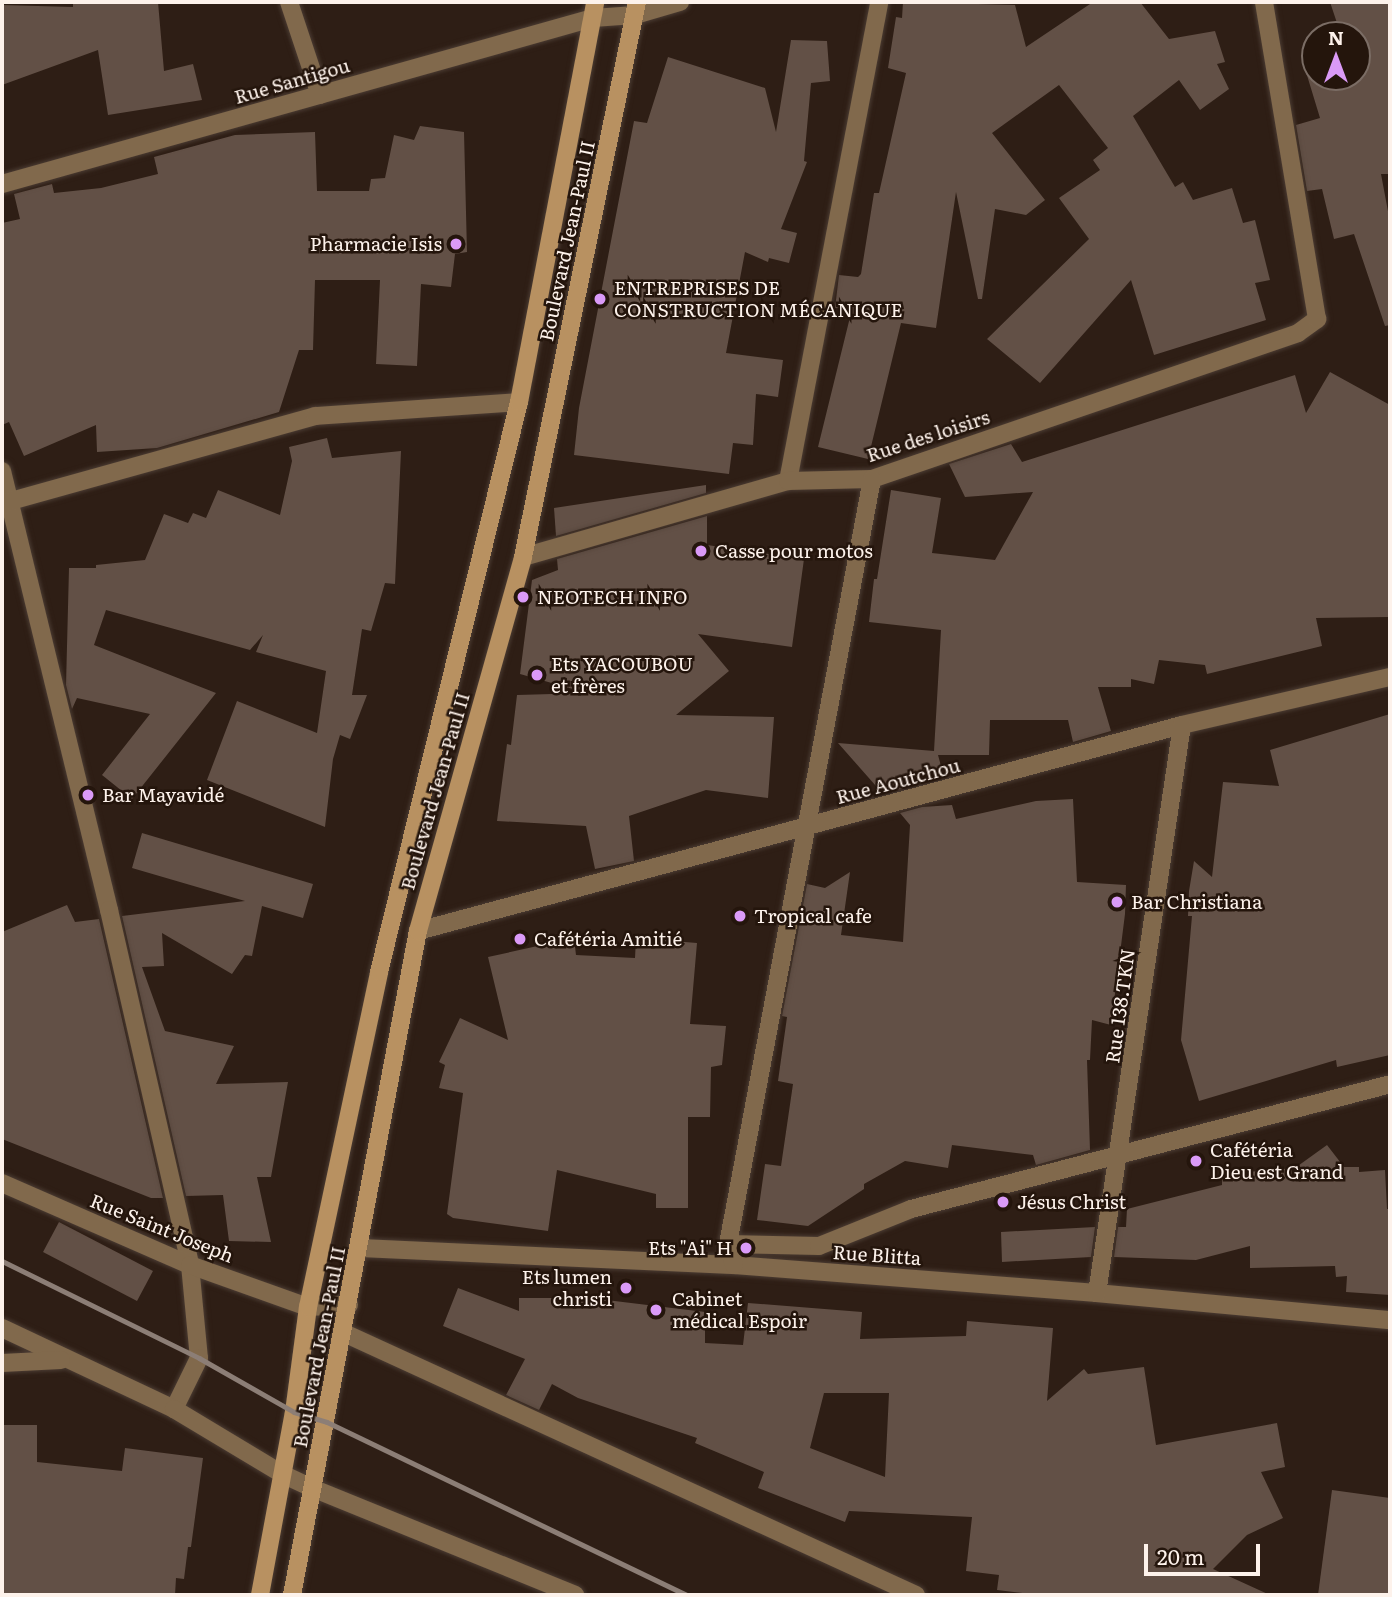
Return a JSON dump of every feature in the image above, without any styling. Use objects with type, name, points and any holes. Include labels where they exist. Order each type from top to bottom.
[{"type":"main road","name":"Boulevard Jean-Paul II","points":[[292,1595],[344,1333],[418,931],[523,557],[636,8]]},
{"type":"main road","name":"Boulevard Jean-Paul II","points":[[260,1595],[294,1412],[308,1307],[379,972],[519,402],[594,10]]},
{"type":"street","points":[[289,2],[320,95]]},
{"type":"street","points":[[636,8],[680,2]]},
{"type":"street","points":[[788,481],[879,2]]},
{"type":"street","name":"Rue des loisirs","points":[[523,557],[788,481],[872,479],[1297,333],[1317,319],[1264,2]]},
{"type":"street","name":"Rue Santigou","points":[[2,184],[320,95],[594,10],[636,8]]},
{"type":"street","points":[[11,501],[315,416],[519,402]]},
{"type":"street","points":[[2,471],[109,910],[190,1265],[199,1358],[174,1409]]},
{"type":"street","points":[[734,1265],[728,1244],[809,827],[872,479]]},
{"type":"street","name":"Rue Aoutchou","points":[[418,931],[1182,725],[1390,677]]},
{"type":"street","name":"Rue 138.TKN","points":[[1097,1293],[1182,725]]},
{"type":"street","points":[[728,1244],[820,1246],[911,1209],[974,1195],[1119,1152],[1390,1084]]},
{"type":"street","name":"Rue Saint Joseph","points":[[2,1184],[190,1265],[308,1307]]},
{"type":"street","name":"Rue Blitta","points":[[359,1248],[734,1265],[1097,1293],[1390,1320]]},
{"type":"street","points":[[308,1307],[349,1305]]},
{"type":"street","points":[[2,1328],[65,1360],[174,1409],[282,1474],[572,1595]]},
{"type":"street","points":[[344,1333],[916,1595]]},
{"type":"street","points":[[2,1363],[65,1360]]},
{"type":"building","points":[[73,2],[158,2],[164,71],[193,64],[202,100],[108,115],[98,50],[2,85],[2,5],[73,7]]},
{"type":"building","points":[[903,2],[1015,5],[1026,47],[1093,2],[1140,2],[1169,39],[1215,31],[1225,62],[1217,64],[1229,89],[1200,110],[1179,80],[1133,116],[1175,187],[1183,182],[1193,200],[1232,188],[1243,223],[1255,220],[1270,280],[1255,283],[1266,320],[1154,355],[1131,280],[1040,383],[987,339],[1089,239],[1059,198],[1100,170],[1093,160],[1108,148],[1059,85],[992,133],[1045,200],[1026,215],[995,209],[982,299],[978,299],[956,192],[936,328],[901,323],[868,459],[818,447],[852,309],[835,308],[839,275],[858,277],[861,274],[874,193],[879,193],[906,73],[888,68],[896,17],[902,18]]},
{"type":"building","points":[[1330,2],[1390,2],[1390,174],[1381,174],[1390,222],[1390,325],[1385,326],[1354,234],[1334,239],[1322,189],[1307,191],[1296,125],[1320,118],[1312,91],[1371,91],[1371,21],[1336,21]]},
{"type":"building","points":[[791,40],[827,41],[830,81],[811,83],[804,161],[807,162],[781,229],[797,233],[789,263],[769,258],[768,262],[745,252],[726,353],[783,360],[778,397],[756,394],[753,445],[733,443],[729,474],[574,455],[579,408],[634,121],[647,123],[668,57],[765,88],[776,132]]},
{"type":"building","points":[[420,126],[464,132],[467,252],[455,254],[451,287],[421,284],[417,366],[376,364],[380,280],[315,280],[313,350],[299,350],[279,412],[157,448],[97,452],[96,425],[24,456],[9,422],[2,425],[2,223],[20,219],[14,194],[52,184],[54,193],[101,188],[158,174],[154,157],[235,135],[315,132],[317,191],[369,191],[371,179],[385,178],[394,135],[414,140]]},
{"type":"building","points":[[1330,372],[1390,405],[1388,617],[1316,618],[1322,646],[1207,674],[1205,665],[1159,660],[1154,684],[1131,679],[1131,687],[1098,687],[1111,731],[1073,742],[1068,720],[990,720],[989,755],[938,755],[944,777],[883,794],[838,743],[934,751],[941,630],[869,622],[874,579],[877,579],[891,490],[941,498],[932,553],[995,560],[1033,492],[965,497],[949,464],[1011,444],[1022,462],[1295,375],[1306,413]]},
{"type":"building","points":[[327,438],[332,458],[401,451],[395,584],[385,583],[371,631],[362,629],[352,695],[367,695],[350,739],[340,735],[333,759],[325,827],[207,780],[237,701],[317,733],[326,671],[256,652],[263,635],[250,650],[106,610],[94,645],[216,693],[132,799],[102,775],[150,714],[77,698],[72,709],[66,685],[69,568],[96,568],[96,565],[145,560],[164,514],[188,523],[193,513],[206,518],[218,490],[280,515],[292,461],[289,447]]},
{"type":"building","points":[[706,485],[706,493],[556,536],[554,508]]},
{"type":"building","points":[[707,516],[707,545],[804,559],[792,647],[698,634],[729,671],[676,715],[774,717],[768,798],[706,790],[629,816],[634,861],[595,869],[586,826],[497,821],[507,744],[511,745],[517,695],[587,693],[520,674],[532,580],[558,570],[557,559]]},
{"type":"building","points":[[1390,714],[1390,1055],[1337,1067],[1336,1060],[1199,1101],[1181,1040],[1192,916],[1188,916],[1189,891],[1194,861],[1212,877],[1223,782],[1279,786],[1270,750]]},
{"type":"building","points":[[1073,799],[1077,882],[1126,885],[1111,1025],[1092,1020],[1090,1060],[1087,1060],[1090,1150],[1036,1165],[1033,1155],[952,1145],[948,1168],[905,1161],[864,1184],[864,1189],[808,1226],[757,1220],[765,1164],[781,1166],[793,1084],[778,1081],[787,1017],[782,1016],[807,884],[825,888],[850,872],[841,935],[903,942],[910,825],[900,813],[922,807],[952,805],[956,819],[1036,801]]},
{"type":"building","points":[[142,833],[313,884],[303,918],[262,906],[252,956],[245,955],[232,974],[162,933],[164,966],[142,967],[165,1031],[234,1046],[216,1084],[288,1082],[271,1177],[257,1177],[271,1242],[229,1241],[223,1195],[186,1196],[122,916],[245,901],[132,868]]},
{"type":"building","points":[[67,905],[75,922],[99,919],[163,1198],[151,1198],[2,1139],[2,932]]},
{"type":"building","points":[[574,938],[576,955],[635,958],[636,938],[697,943],[690,1024],[726,1026],[722,1065],[711,1067],[710,1117],[688,1117],[688,1208],[656,1208],[656,1194],[557,1170],[548,1231],[453,1218],[447,1214],[463,1093],[439,1088],[445,1065],[439,1062],[460,1018],[508,1040],[488,957]]},
{"type":"building","points":[[1327,1145],[1344,1167],[1359,1167],[1359,1172],[1385,1170],[1387,1209],[1390,1209],[1390,1295],[1346,1292],[1347,1276],[1336,1277],[1335,1266],[1250,1268],[1250,1246],[1196,1260],[1114,1257],[1118,1227],[1126,1227],[1127,1209],[1222,1185],[1222,1174],[1295,1168]]},
{"type":"building","points":[[59,1222],[153,1271],[137,1301],[43,1252]]},
{"type":"building","points":[[1095,1227],[1091,1257],[1002,1262],[1001,1232]]},
{"type":"building","points":[[458,1288],[519,1311],[519,1298],[590,1298],[705,1312],[705,1343],[743,1345],[748,1303],[862,1312],[860,1339],[966,1336],[967,1321],[1053,1328],[1047,1401],[1084,1369],[1088,1374],[1144,1367],[1156,1445],[1277,1423],[1285,1467],[1261,1472],[1283,1518],[1247,1535],[1213,1569],[1270,1595],[1040,1595],[997,1590],[999,1575],[966,1571],[972,1517],[849,1511],[845,1522],[758,1488],[764,1472],[695,1443],[697,1438],[578,1398],[552,1384],[539,1410],[506,1395],[525,1359],[443,1326]],"holes":[[[824,1393],[889,1393],[885,1477],[810,1448]]]},
{"type":"building","points":[[2,1425],[37,1425],[37,1462],[122,1471],[125,1448],[203,1458],[191,1547],[188,1547],[184,1579],[176,1578],[175,1595],[2,1595]]},
{"type":"building","points":[[1332,1490],[1390,1498],[1390,1595],[1318,1595]]},
{"type":"railway","points":[[2,1261],[199,1358],[294,1412],[327,1422],[687,1595]]},
{"type":"place","name":"Pharmacie Isis","points":[[456,244]]},
{"type":"place","name":"ENTREPRISES DE CONSTRUCTION MÉCANIQUE","points":[[600,299]]},
{"type":"place","name":"Casse pour motos","points":[[701,551]]},
{"type":"place","name":"NEOTECH INFO","points":[[523,597]]},
{"type":"place","name":"Ets YACOUBOU et frères","points":[[537,675]]},
{"type":"place","name":"Bar Mayavidé","points":[[88,795]]},
{"type":"place","name":"Bar Christiana","points":[[1117,902]]},
{"type":"place","name":"Tropical cafe","points":[[740,916]]},
{"type":"place","name":"Cafétéria Amitié","points":[[520,939]]},
{"type":"place","name":"Cafétéria Dieu est Grand","points":[[1196,1161]]},
{"type":"place","name":"Jésus Christ","points":[[1003,1202]]},
{"type":"place","name":"Ets \"Ai\" H","points":[[746,1248]]},
{"type":"place","name":"Ets lumen christi","points":[[626,1288]]},
{"type":"place","name":"Cabinet médical Espoir","points":[[656,1310]]}]
